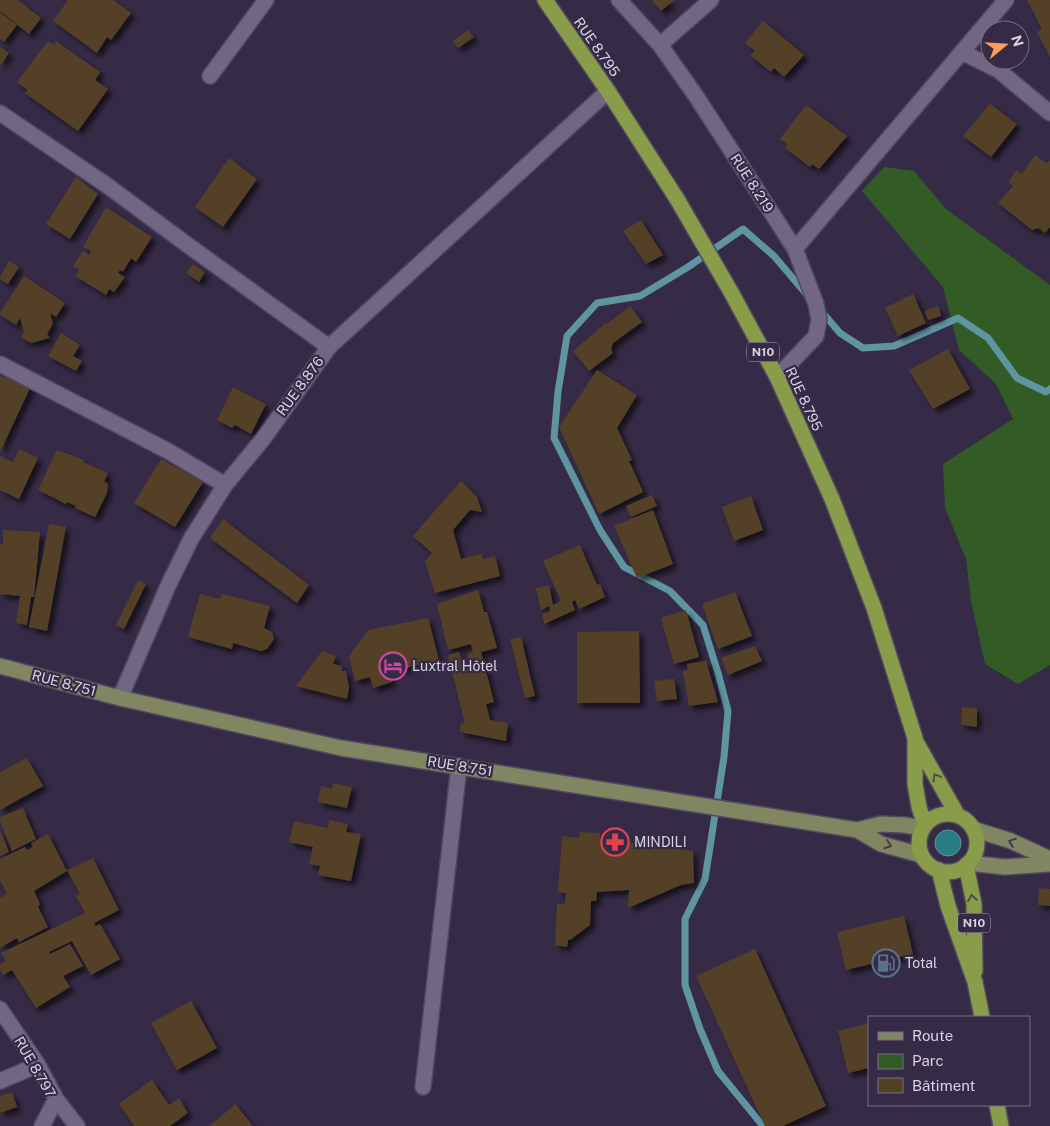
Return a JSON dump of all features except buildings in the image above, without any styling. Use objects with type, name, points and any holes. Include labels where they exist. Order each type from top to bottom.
[{"type":"highway","name":"RUE 8.795","points":[[544,0],[608,91],[677,199],[731,292],[777,378],[832,499],[874,608],[914,738],[915,784],[924,826]]},
{"type":"highway","name":"N10","points":[[914,738],[958,816]]},
{"type":"highway","points":[[946,814],[958,816],[973,829],[976,837],[976,847],[973,856],[967,864],[958,870],[948,872],[939,870],[928,864],[921,855],[919,836],[924,826],[934,817],[946,814]]},
{"type":"highway","name":"N10","points":[[967,864],[974,904],[975,982]]},
{"type":"highway","name":"N10","points":[[939,870],[948,906],[975,982],[982,1016]]},
{"type":"highway","points":[[997,1106],[1000,1126]]},
{"type":"main road","name":"RUE 8.751","points":[[0,666],[120,698],[341,748],[856,830],[881,844],[921,855]]},
{"type":"main road","points":[[856,830],[881,824],[924,826]]},
{"type":"main road","points":[[973,829],[1011,841],[1050,859]]},
{"type":"main road","points":[[967,864],[1005,867],[1050,864]]},
{"type":"street","points":[[210,76],[266,0]]},
{"type":"street","name":"RUE 8.219","points":[[619,0],[660,45],[696,96],[795,249],[816,304],[819,318],[816,336],[777,378]]},
{"type":"street","points":[[660,45],[711,0]]},
{"type":"street","points":[[795,249],[1006,0]]},
{"type":"street","points":[[962,52],[998,70],[1050,113]]},
{"type":"street","points":[[329,347],[608,91]]},
{"type":"street","name":"RUE 8.876","points":[[0,113],[105,184],[329,347],[263,438],[225,485],[187,546],[120,698]]},
{"type":"street","points":[[0,364],[168,451],[225,485]]},
{"type":"street","points":[[423,1087],[459,766]]},
{"type":"street","name":"RUE 8.797","points":[[0,1009],[38,1065],[56,1099],[42,1126]]},
{"type":"street","points":[[0,1081],[38,1065]]},
{"type":"street","points":[[56,1099],[77,1126]]},
{"type":"green space","points":[[884,167],[914,171],[946,209],[1050,285],[1050,665],[1018,684],[985,664],[971,601],[966,559],[945,508],[943,464],[1013,419],[996,384],[959,350],[943,287],[862,191]]},
{"type":"shaded area","points":[[948,830],[957,834],[961,843],[957,852],[948,856],[939,852],[935,843],[939,834]]},
{"type":"waterway","points":[[763,1126],[718,1071],[700,1029],[685,985],[685,919],[705,879],[724,757],[728,711],[718,673],[703,625],[670,591],[624,567],[600,530],[554,438],[558,392],[567,336],[597,303],[640,296],[688,267],[743,229],[774,256],[808,296]]},
{"type":"waterway","points":[[822,312],[840,333],[863,348],[894,346],[958,318],[988,338],[1017,378],[1046,392],[1050,389]]},
{"type":"place","name":"Luxtral Hôtel","points":[[393,666]]},
{"type":"place","name":"MINDILI","points":[[615,842]]},
{"type":"place","name":"Total","points":[[886,963]]}]
